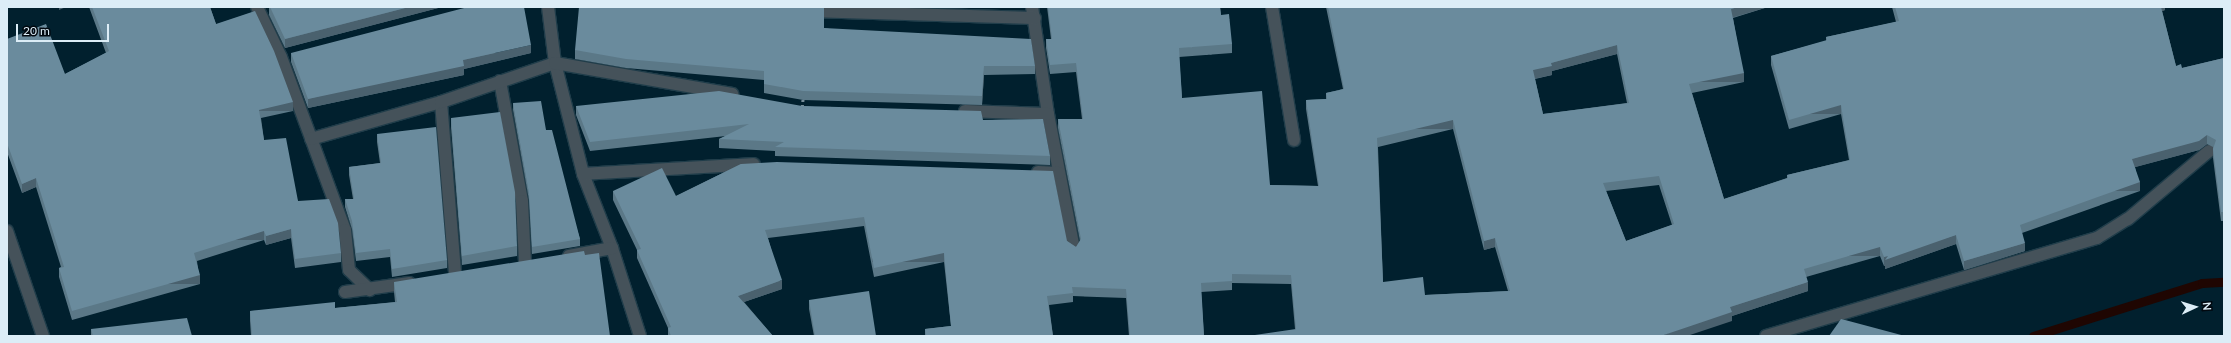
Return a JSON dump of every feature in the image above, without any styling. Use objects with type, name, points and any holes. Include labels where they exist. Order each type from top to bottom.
[{"type":"street","points":[[257,7],[281,57],[310,139],[345,230],[349,270],[370,290]]},
{"type":"street","points":[[548,7],[555,63],[583,174],[612,248],[640,336]]},
{"type":"street","points":[[1272,7],[1294,140]]},
{"type":"street","points":[[792,10],[1033,13],[1048,114],[1074,249]]},
{"type":"street","points":[[281,57],[296,53]]},
{"type":"street","points":[[310,139],[441,102],[555,63],[748,97]]},
{"type":"street","points":[[500,81],[522,201],[525,263]]},
{"type":"street","points":[[441,102],[455,274]]},
{"type":"street","points":[[953,111],[1048,114]]},
{"type":"street","points":[[1766,336],[2097,238],[2128,219],[2209,151]]},
{"type":"street","points":[[583,174],[769,163]]},
{"type":"street","points":[[1028,172],[1059,173]]},
{"type":"street","points":[[7,231],[43,336]]},
{"type":"street","points":[[554,258],[612,248]]},
{"type":"street","points":[[509,266],[540,261]]},
{"type":"street","points":[[439,277],[470,272]]},
{"type":"street","points":[[345,292],[370,290],[424,280]]},
{"type":"path","points":[[802,107],[803,92]]},
{"type":"building","points":[[92,7],[210,7],[216,24],[255,11],[274,51],[293,102],[259,110],[264,140],[286,138],[298,201],[329,199],[338,223],[341,253],[295,259],[291,229],[266,236],[264,231],[194,253],[200,275],[72,311],[59,268],[64,267],[36,178],[22,184],[7,143],[7,39],[46,24],[65,74],[109,51]]},
{"type":"building","points":[[270,7],[409,7],[285,39]]},
{"type":"building","points":[[468,7],[524,7],[531,45],[463,60],[464,66],[308,99],[291,53]]},
{"type":"building","points":[[579,7],[824,8],[824,28],[1031,39],[1035,66],[984,66],[982,96],[803,91],[764,84],[764,71],[626,59],[575,50]]},
{"type":"building","points":[[1048,7],[1220,7],[1221,15],[1229,14],[1232,44],[1179,48],[1182,98],[1262,91],[1270,185],[1319,186],[1306,100],[1327,99],[1326,93],[1344,89],[1328,7],[1738,7],[1731,9],[1744,73],[1689,84],[1724,199],[1788,178],[1787,175],[1850,160],[1841,105],[1789,120],[1771,56],[1827,40],[1826,37],[1899,21],[1895,7],[2161,7],[2176,66],[2181,64],[2182,68],[2224,58],[2224,212],[2221,212],[2213,149],[2216,140],[2207,135],[2199,141],[2132,159],[2140,182],[2020,225],[2025,243],[1964,261],[1956,235],[1885,260],[1888,256],[1884,257],[1880,247],[1804,269],[1808,282],[1730,307],[1732,312],[1661,336],[1248,336],[1296,329],[1291,275],[1232,274],[1232,281],[1201,283],[1204,336],[1130,336],[1126,289],[1072,287],[1073,293],[1047,296],[1053,336],[926,336],[925,329],[951,326],[944,253],[874,268],[864,217],[765,230],[782,280],[738,296],[773,336],[671,336],[668,328],[671,327],[637,250],[641,249],[613,191],[662,168],[676,196],[741,164],[777,162],[1053,171],[1067,241],[1076,247],[1081,239],[1058,119],[1083,119],[1076,63],[1050,65],[1046,39],[1052,39]],"holes":[[[1617,45],[1629,103],[1543,114],[1533,70],[1552,66],[1551,63]],[[1453,120],[1484,241],[1495,238],[1510,291],[1425,295],[1423,277],[1383,282],[1377,138]],[[1659,176],[1674,224],[1626,241],[1603,183]]]},
{"type":"building","points":[[719,91],[802,106],[981,111],[983,120],[1043,119],[1050,156],[775,147],[784,142],[719,139],[749,124],[590,142],[576,106]]},
{"type":"building","points":[[541,101],[546,130],[552,130],[580,239],[532,247],[529,193],[513,103]]},
{"type":"building","points":[[500,112],[515,192],[517,246],[462,256],[451,118]]},
{"type":"building","points":[[436,127],[447,260],[392,269],[390,249],[356,253],[352,221],[345,199],[354,199],[349,167],[381,163],[377,134]]},
{"type":"building","points":[[584,251],[585,255],[599,253],[610,336],[252,336],[250,311],[335,302],[335,308],[397,302],[394,282]]},
{"type":"building","points":[[869,291],[876,336],[815,336],[809,300]]},
{"type":"building","points":[[187,318],[192,336],[93,336],[91,329]]},
{"type":"building","points":[[1841,319],[1905,336],[1829,336]]},
{"type":"waterway","points":[[2033,336],[2202,283],[2224,282]]}]
